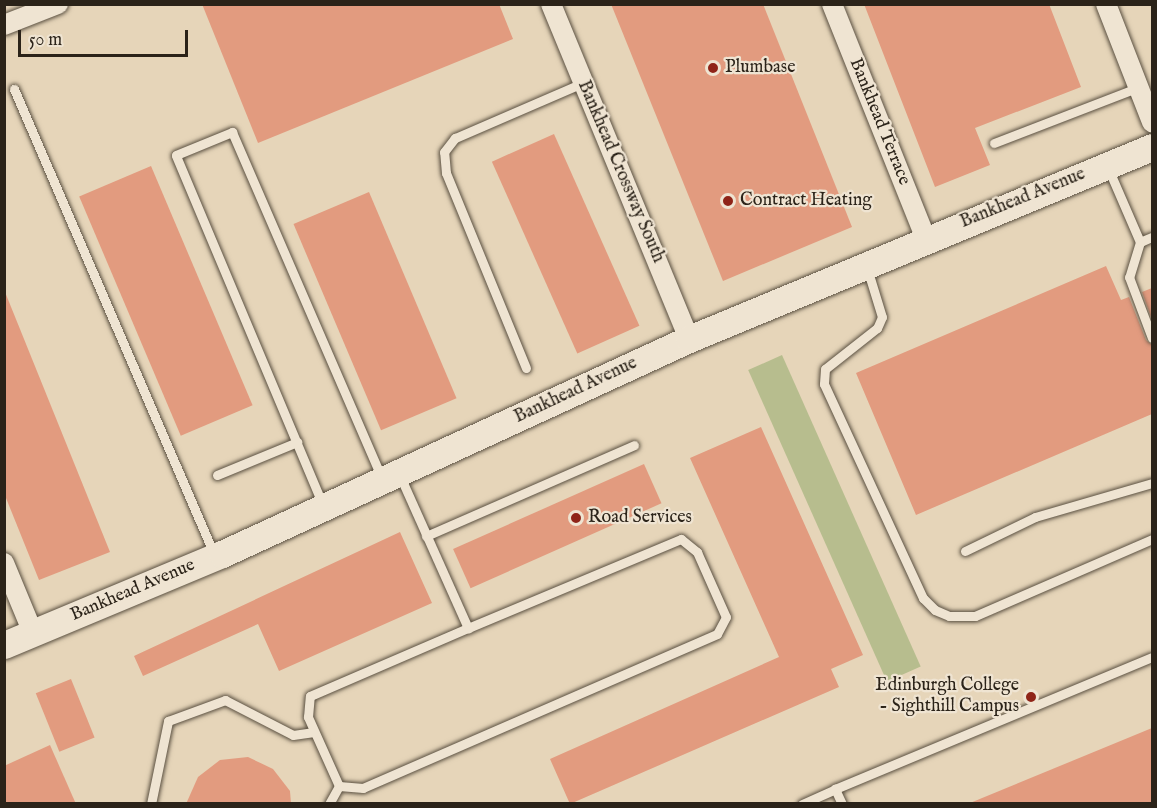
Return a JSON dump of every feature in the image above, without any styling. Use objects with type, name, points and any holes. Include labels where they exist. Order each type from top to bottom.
[{"type":"street","points":[[4,26],[57,4]]},
{"type":"street","name":"Bankhead Crossway South","points":[[551,4],[689,339]]},
{"type":"street","name":"Bankhead Terrace","points":[[832,4],[926,239]]},
{"type":"street","points":[[1106,4],[1152,122]]},
{"type":"street","name":"Bankhead Avenue","points":[[4,645],[215,557],[689,339],[1152,147]]},
{"type":"street","points":[[4,563],[33,633]]},
{"type":"lane","points":[[526,368],[446,173],[444,153],[455,138],[583,83]]},
{"type":"lane","points":[[994,143],[1139,87]]},
{"type":"lane","points":[[14,89],[215,557]]},
{"type":"lane","points":[[324,506],[176,155],[232,132],[390,476],[426,536],[468,628]]},
{"type":"lane","points":[[1107,165],[1140,242],[1129,277],[1152,338]]},
{"type":"lane","points":[[1140,242],[1152,237]]},
{"type":"lane","points":[[866,264],[882,317],[877,328],[825,369],[824,384],[923,598],[935,610],[949,616],[975,616],[1152,539]]},
{"type":"lane","points":[[217,475],[297,442]]},
{"type":"lane","points":[[426,536],[634,445]]},
{"type":"lane","points":[[965,551],[1035,517],[1152,483]]},
{"type":"lane","points":[[681,539],[697,552],[726,617],[717,634],[363,788],[339,786],[314,732],[306,707],[317,691],[681,539]]},
{"type":"lane","points":[[802,804],[1152,657]]},
{"type":"lane","points":[[151,804],[168,721],[225,700],[293,735],[314,732]]},
{"type":"lane","points":[[330,804],[339,786]]},
{"type":"lane","points":[[836,789],[842,804]]},
{"type":"green space","points":[[782,355],[921,667],[887,682],[748,370]]},
{"type":"building","points":[[202,4],[499,4],[513,39],[258,143]]},
{"type":"building","points":[[611,4],[763,4],[852,227],[723,281]]},
{"type":"building","points":[[864,4],[1049,4],[1081,87],[975,128],[990,165],[935,187]]},
{"type":"building","points":[[554,134],[639,326],[577,354],[492,162]]},
{"type":"building","points":[[151,166],[253,405],[181,436],[79,196]]},
{"type":"building","points":[[369,192],[457,398],[381,430],[294,224]]},
{"type":"building","points":[[1106,266],[1121,300],[1129,297],[1146,340],[1152,345],[1152,414],[916,515],[856,373]]},
{"type":"building","points":[[1152,288],[1152,320],[1142,292]]},
{"type":"building","points":[[5,292],[110,552],[39,580],[4,493]]},
{"type":"building","points":[[761,427],[863,655],[831,669],[839,687],[570,804],[550,759],[779,657],[690,458]]},
{"type":"building","name":"Road Services","points":[[644,464],[661,503],[471,588],[453,549]]},
{"type":"building","points":[[400,532],[432,603],[279,671],[258,624],[143,676],[134,656]]},
{"type":"building","points":[[71,679],[95,737],[59,752],[36,693]]},
{"type":"building","points":[[1152,728],[1152,804],[970,804],[970,803]]},
{"type":"building","points":[[50,745],[76,804],[4,804],[4,766]]},
{"type":"building","points":[[248,757],[273,769],[290,791],[291,804],[186,804],[198,777],[220,760]]},
{"type":"place","name":"Plumbase","points":[[713,68]]},
{"type":"place","name":"Contract Heating","points":[[728,201]]},
{"type":"place","name":"Road Services","points":[[576,518]]},
{"type":"place","name":"Edinburgh College - Sighthill Campus","points":[[1031,697]]}]
